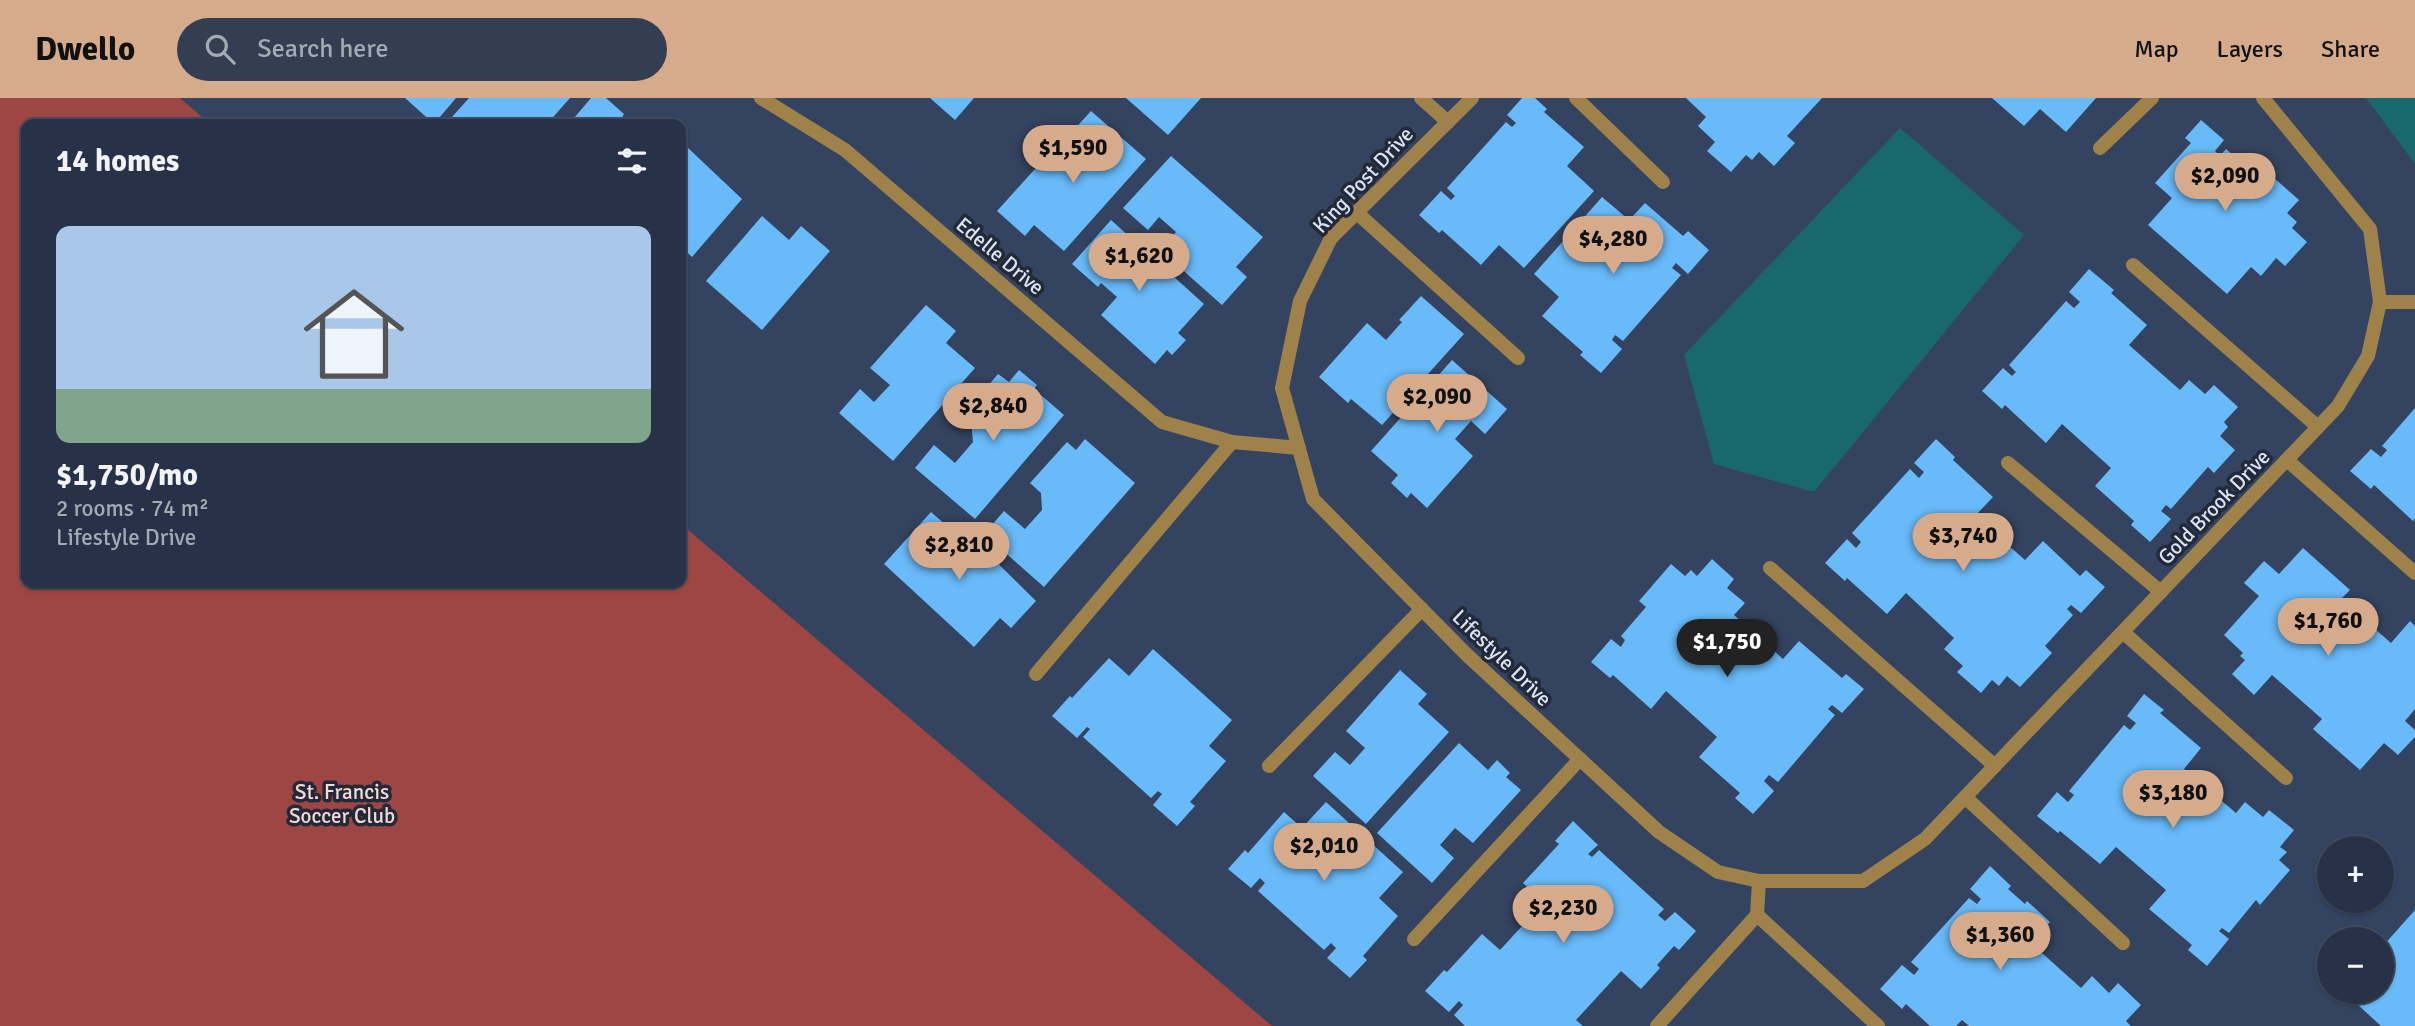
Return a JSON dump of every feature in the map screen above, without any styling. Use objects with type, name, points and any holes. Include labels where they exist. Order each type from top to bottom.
[{"type":"street","name":"Edelle Drive","points":[[761,98],[845,150],[1162,422],[1232,442],[1299,448]]},
{"type":"street","points":[[1421,98],[1448,122]]},
{"type":"street","name":"King Post Drive","points":[[1300,301],[1331,237],[1472,98]]},
{"type":"street","points":[[1576,98],[1663,181]]},
{"type":"street","points":[[2100,148],[2152,98]]},
{"type":"street","name":"Gold Brook Drive","points":[[1863,881],[1925,839],[2338,406],[2368,356],[2379,302],[2370,229],[2263,98]]},
{"type":"street","points":[[1356,212],[1518,358]]},
{"type":"street","points":[[2133,265],[2318,427]]},
{"type":"street","name":"Lifestyle Drive","points":[[1300,301],[1282,388],[1313,499],[1467,655],[1659,832],[1718,872],[1759,881],[1863,881]]},
{"type":"street","points":[[2379,302],[2415,302]]},
{"type":"street","points":[[1036,674],[1232,442]]},
{"type":"street","points":[[2287,460],[2415,573]]},
{"type":"street","points":[[2008,463],[2161,592]]},
{"type":"street","points":[[1770,568],[1995,766]]},
{"type":"street","points":[[1269,766],[1422,610]]},
{"type":"street","points":[[2123,632],[2286,778]]},
{"type":"street","points":[[1414,940],[1580,759]]},
{"type":"street","points":[[1965,797],[2123,943]]},
{"type":"street","points":[[1657,1026],[1757,915],[1759,881]]},
{"type":"street","points":[[1757,915],[1878,1026]]},
{"type":"green space","name":"St. Francis Soccer Club","points":[[0,98],[180,98],[204,119],[21,119],[21,588],[686,588],[686,528],[1272,1026],[0,1026]]},
{"type":"shaded area","points":[[2366,98],[2415,98],[2415,164]]},
{"type":"shaded area","points":[[1900,128],[2024,235],[1814,492],[1714,464],[1684,355]]},
{"type":"building","points":[[405,98],[456,98],[438,119],[428,119]]},
{"type":"building","points":[[469,98],[570,98],[551,119],[452,117]]},
{"type":"building","points":[[591,98],[606,98],[624,114],[621,119],[573,119]]},
{"type":"building","points":[[930,98],[974,98],[955,120]]},
{"type":"building","points":[[1126,98],[1201,98],[1168,135]]},
{"type":"building","points":[[1522,98],[1535,98],[1547,109],[1544,112],[1584,147],[1567,166],[1594,191],[1524,268],[1499,245],[1481,265],[1442,230],[1439,233],[1419,215],[1441,191],[1451,200],[1455,196],[1447,188],[1506,122],[1512,127],[1516,123],[1507,115]]},
{"type":"building","points":[[1686,98],[1822,98],[1787,136],[1795,143],[1774,166],[1759,152],[1752,160],[1746,155],[1731,172],[1707,151],[1715,142],[1698,126],[1706,117]]},
{"type":"building","points":[[1992,98],[2096,98],[2066,132],[2040,109],[2024,126]]},
{"type":"building","points":[[1091,111],[1146,159],[1064,251],[1034,225],[1025,236],[997,211],[1052,150],[1069,165],[1085,147],[1070,134]]},
{"type":"building","points":[[2201,120],[2224,140],[2215,151],[2220,156],[2226,149],[2258,177],[2265,170],[2299,200],[2287,213],[2297,222],[2292,228],[2307,242],[2285,266],[2276,258],[2261,276],[2251,267],[2227,294],[2148,225],[2172,198],[2155,183],[2191,143],[2185,138]]},
{"type":"building","points":[[686,148],[742,199],[692,257],[686,252]]},
{"type":"building","points":[[1171,156],[1263,237],[1236,267],[1247,277],[1222,305],[1160,250],[1176,232],[1159,217],[1148,230],[1123,208]]},
{"type":"building","points":[[1602,197],[1629,220],[1645,203],[1683,236],[1688,231],[1709,250],[1688,274],[1676,263],[1672,268],[1681,275],[1623,341],[1615,335],[1612,340],[1622,349],[1601,373],[1580,355],[1583,352],[1542,316],[1559,297],[1534,274]]},
{"type":"building","points":[[762,216],[789,240],[801,226],[830,251],[762,330],[706,281]]},
{"type":"building","points":[[1111,220],[1204,304],[1178,333],[1186,340],[1172,355],[1167,350],[1155,364],[1101,315],[1117,297],[1101,283],[1098,287],[1072,264]]},
{"type":"building","points":[[2089,269],[2114,290],[2111,293],[2147,325],[2129,345],[2180,390],[2189,380],[2205,394],[2214,385],[2238,407],[2224,422],[2228,427],[2220,436],[2235,450],[2214,473],[2208,467],[2171,509],[2166,505],[2161,511],[2171,519],[2150,542],[2131,525],[2134,521],[2095,486],[2111,468],[2062,424],[2046,443],[2005,405],[2002,409],[1982,391],[2003,368],[2012,376],[2016,372],[2009,365],[2066,301],[2074,308],[2080,302],[2069,292]]},
{"type":"building","points":[[1421,296],[1464,334],[1382,425],[1351,399],[1348,403],[1319,377],[1367,323],[1386,340],[1402,322],[1399,320]]},
{"type":"building","points":[[926,305],[956,331],[946,343],[975,368],[893,461],[839,413],[860,389],[874,402],[890,385],[870,368]]},
{"type":"building","points":[[1452,360],[1507,409],[1485,434],[1471,421],[1455,439],[1473,456],[1427,508],[1411,493],[1407,498],[1391,483],[1398,475],[1371,451]]},
{"type":"building","points":[[1019,370],[1037,385],[1034,389],[1064,415],[975,519],[915,468],[934,445],[955,463],[973,442],[971,422],[963,415],[998,374],[1009,382]]},
{"type":"building","points":[[2415,408],[2413,521],[2374,485],[2371,489],[2350,471],[2371,449],[2381,457],[2387,450],[2382,446]]},
{"type":"building","points":[[1085,439],[1135,483],[1044,587],[984,534],[1004,511],[1025,529],[1042,510],[1041,493],[1030,483],[1067,442],[1076,450]]},
{"type":"building","points":[[1936,439],[1955,457],[1953,460],[1993,497],[1975,516],[2025,560],[2043,541],[2080,576],[2086,570],[2105,587],[2081,613],[2071,605],[2067,609],[2073,615],[2045,646],[2052,653],[2020,687],[2007,676],[1999,686],[1992,680],[1981,693],[1957,672],[1963,666],[1944,649],[1954,638],[1906,593],[1887,614],[1847,578],[1845,581],[1825,563],[1847,539],[1856,548],[1861,542],[1852,533],[1910,469],[1919,478],[1924,472],[1914,463]]},
{"type":"building","points":[[931,512],[955,533],[942,546],[957,560],[975,541],[1036,601],[1011,628],[1000,618],[974,647],[884,564]]},
{"type":"building","points":[[2303,548],[2350,590],[2341,599],[2391,643],[2410,621],[2415,626],[2415,709],[2405,721],[2415,730],[2415,737],[2398,755],[2384,743],[2360,770],[2313,729],[2322,719],[2272,675],[2254,695],[2232,674],[2245,660],[2240,656],[2243,653],[2224,635],[2259,596],[2244,583],[2264,561],[2279,574]]},
{"type":"building","points":[[1712,559],[1734,579],[1727,588],[1745,603],[1734,615],[1783,659],[1799,641],[1842,678],[1846,674],[1864,689],[1842,713],[1832,705],[1828,709],[1835,715],[1778,782],[1769,775],[1764,781],[1774,791],[1753,814],[1735,798],[1740,793],[1699,757],[1717,737],[1666,691],[1651,709],[1613,675],[1610,678],[1591,662],[1611,639],[1621,647],[1625,640],[1621,636],[1646,607],[1639,601],[1671,564],[1685,576],[1691,570],[1697,576]]},
{"type":"building","points":[[1153,649],[1232,720],[1209,746],[1226,761],[1190,802],[1195,806],[1177,826],[1153,805],[1162,794],[1158,791],[1151,798],[1083,737],[1090,729],[1087,727],[1077,738],[1052,716],[1109,658],[1129,676]]},
{"type":"building","points":[[1400,670],[1427,694],[1418,704],[1449,732],[1366,824],[1313,776],[1335,752],[1350,765],[1365,748],[1346,731]]},
{"type":"building","points":[[2144,694],[2164,710],[2160,713],[2201,748],[2184,769],[2236,813],[2245,802],[2263,817],[2269,810],[2294,830],[2280,847],[2287,852],[2279,860],[2290,870],[2260,905],[2256,900],[2229,933],[2222,928],[2219,931],[2229,939],[2207,966],[2188,950],[2192,945],[2149,909],[2166,890],[2116,847],[2100,864],[2037,816],[2057,792],[2068,802],[2074,795],[2069,791],[2124,725],[2130,730],[2136,723],[2127,716]]},
{"type":"building","points":[[1459,743],[1488,770],[1497,760],[1510,773],[1506,777],[1521,790],[1473,843],[1455,828],[1440,845],[1454,858],[1432,883],[1377,833]]},
{"type":"building","points":[[1326,802],[1403,872],[1379,898],[1398,916],[1363,956],[1367,960],[1350,978],[1327,958],[1336,948],[1331,943],[1324,950],[1258,891],[1265,883],[1260,878],[1251,888],[1228,869],[1245,850],[1248,853],[1284,812],[1302,828]]},
{"type":"building","points":[[1573,821],[1598,845],[1588,854],[1592,857],[1599,850],[1664,909],[1658,915],[1665,921],[1675,912],[1696,931],[1679,950],[1674,946],[1657,965],[1660,968],[1641,989],[1621,971],[1576,1020],[1583,1026],[1465,1026],[1454,1015],[1463,1005],[1459,1001],[1449,1012],[1425,991],[1444,970],[1447,972],[1482,934],[1500,950],[1544,902],[1523,883],[1559,844],[1555,841]]},
{"type":"building","points":[[1990,866],[2011,886],[2008,889],[2025,904],[2027,901],[2050,922],[2031,943],[2081,988],[2092,976],[2109,993],[2118,983],[2141,1005],[2126,1021],[2131,1026],[1969,1026],[1962,1020],[1956,1026],[1930,1026],[1906,1004],[1902,1009],[1880,989],[1902,965],[1914,975],[1919,969],[1911,962],[1969,898],[1977,904],[1981,899],[1970,889]]},
{"type":"building","points":[[2415,910],[2415,1026],[2381,1026],[2357,1004],[2394,1004],[2394,934]]}]
